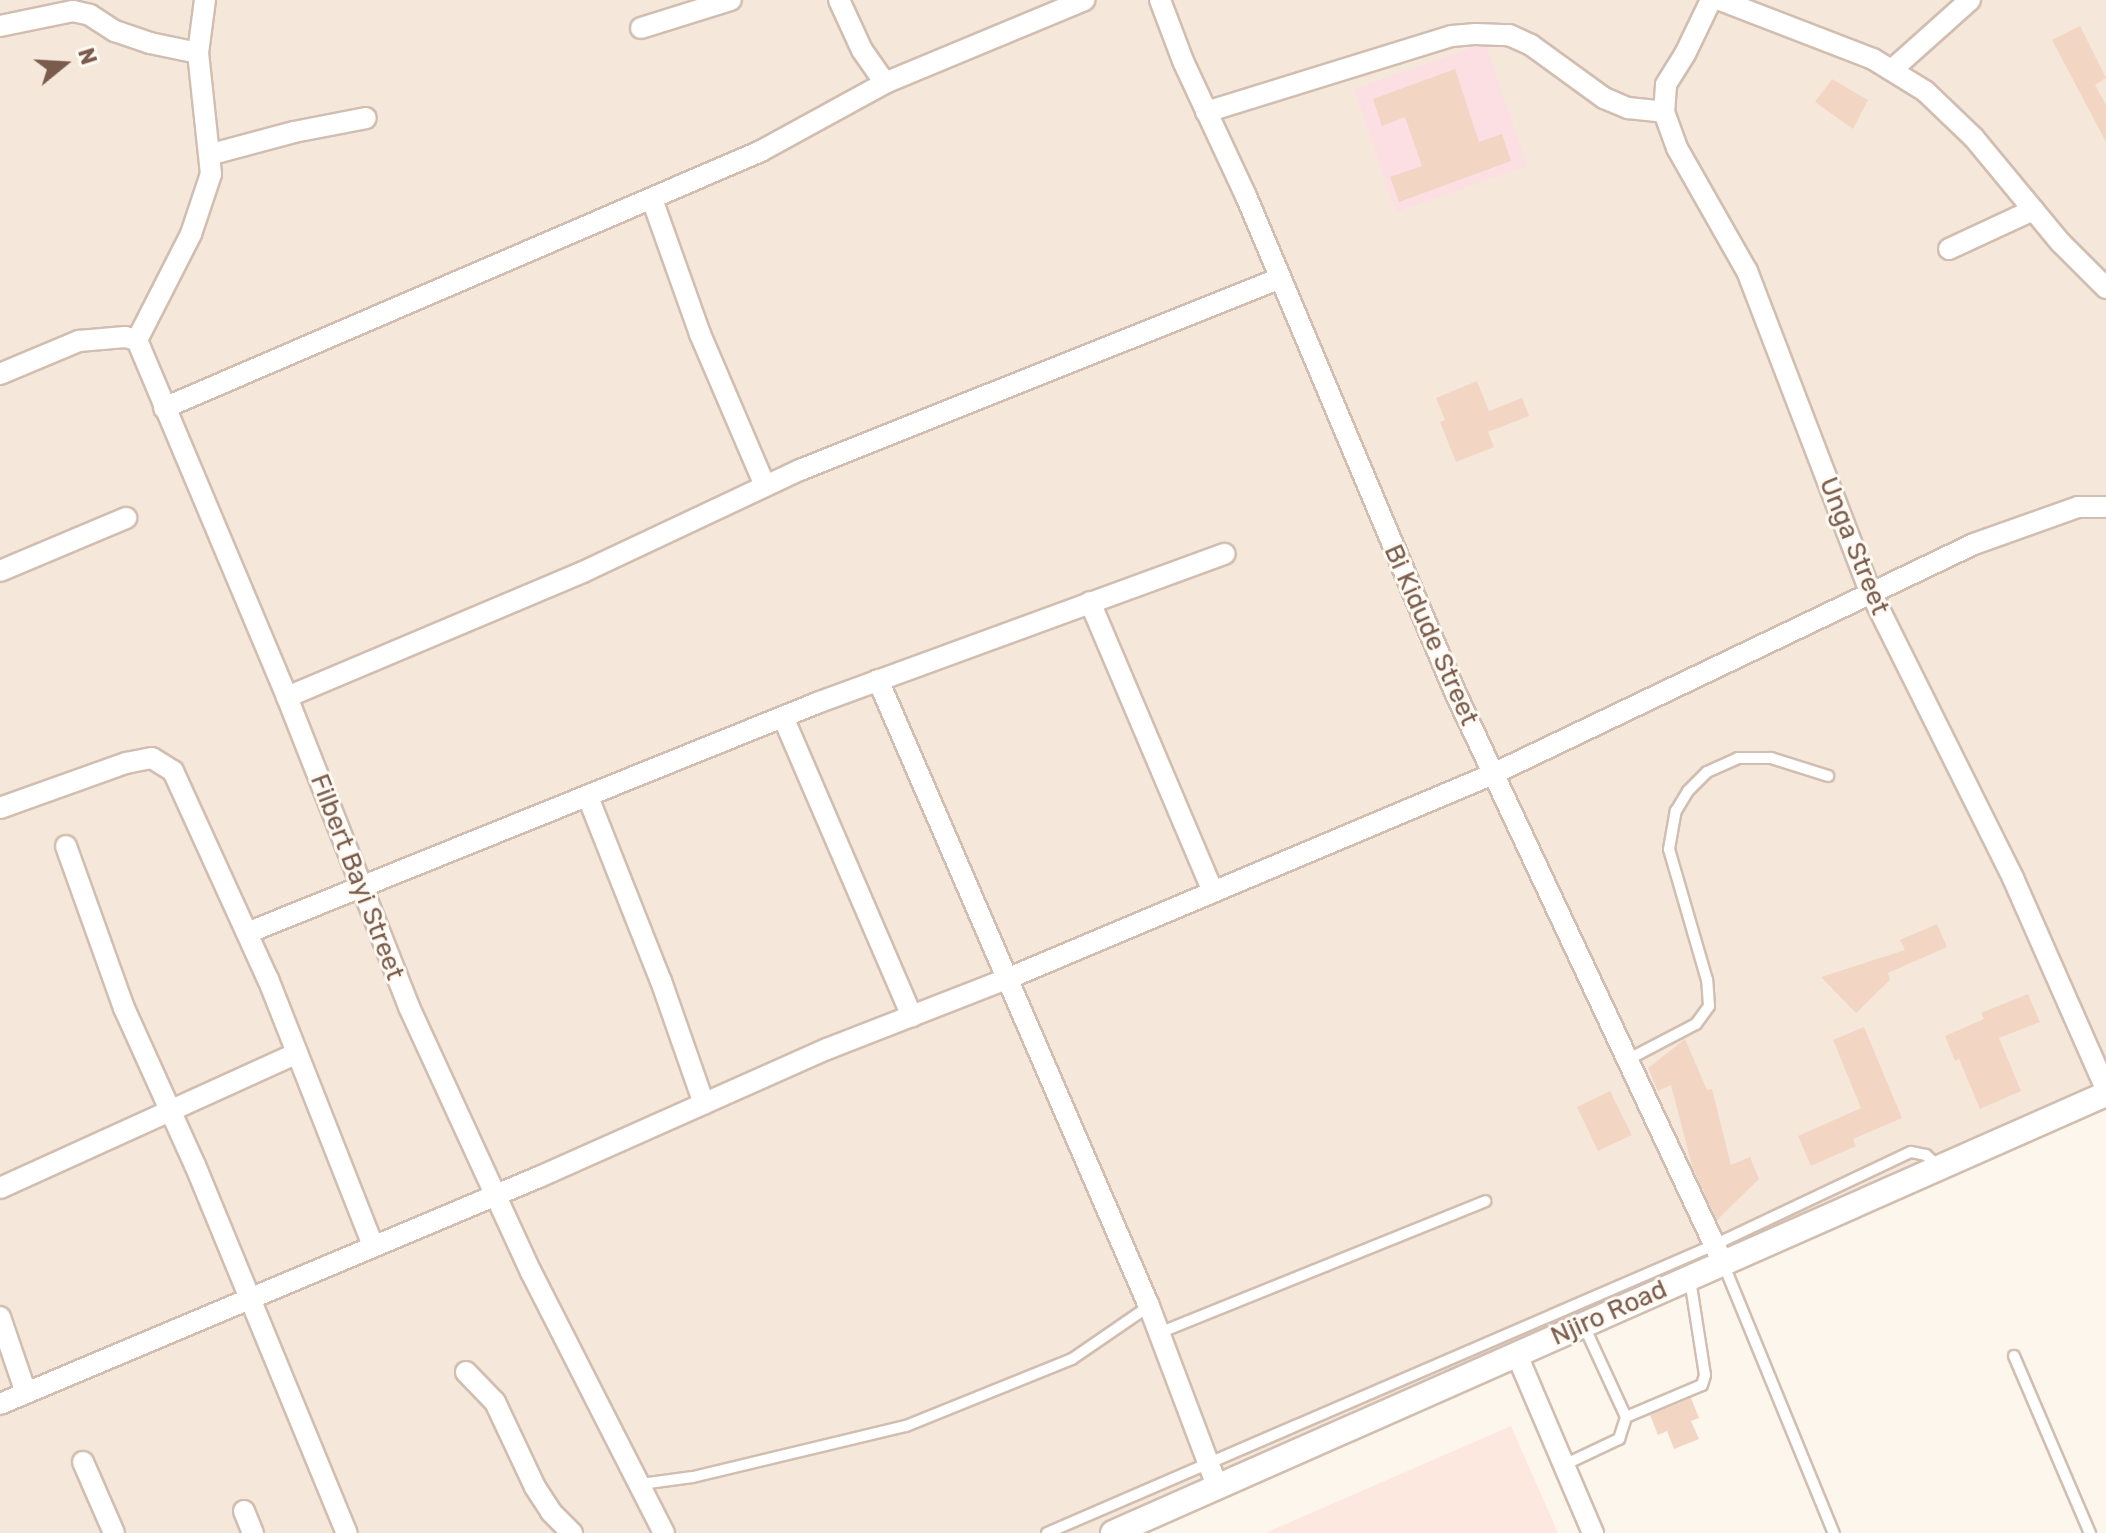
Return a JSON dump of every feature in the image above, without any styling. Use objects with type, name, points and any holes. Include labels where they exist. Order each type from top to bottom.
[{"type":"street","points":[[0,374],[79,341],[125,337],[137,340],[201,211],[211,174],[212,154],[198,53],[205,0]]},
{"type":"street","points":[[641,28],[731,0]]},
{"type":"street","points":[[839,0],[862,50],[885,83]]},
{"type":"street","points":[[164,408],[761,151],[885,83],[1084,0]]},
{"type":"street","name":"Bi Kidude Street","points":[[1160,0],[1206,112],[1246,196],[1278,279],[1430,636],[1718,1253]]},
{"type":"street","points":[[1206,112],[1452,36],[1476,34],[1509,35],[1531,45],[1604,98],[1628,108],[1664,112],[1666,85],[1711,0]]},
{"type":"street","points":[[1720,0],[1894,68],[1951,114],[1996,162],[2033,210],[2106,288]]},
{"type":"street","points":[[1894,68],[1970,0]]},
{"type":"street","points":[[0,26],[89,8],[115,31],[150,43],[198,53]]},
{"type":"street","name":"Unga Street","points":[[1664,112],[1677,148],[1752,283],[1870,591],[2013,878],[2106,1092]]},
{"type":"street","points":[[212,154],[294,132],[366,118]]},
{"type":"street","points":[[652,199],[700,334],[765,486]]},
{"type":"street","points":[[1949,249],[2033,210]]},
{"type":"street","points":[[287,697],[583,572],[765,486],[1278,279]]},
{"type":"street","name":"Filbert Bayi Street","points":[[137,340],[287,697],[409,1007],[531,1272],[664,1533]]},
{"type":"street","points":[[0,1404],[912,1016],[1493,774],[1870,591],[1974,544],[2078,507],[2106,507]]},
{"type":"street","points":[[0,571],[126,518]]},
{"type":"street","points":[[247,933],[878,680],[1225,554]]},
{"type":"street","points":[[1090,602],[1213,892]]},
{"type":"street","points":[[878,680],[1149,1306],[1213,1475]]},
{"type":"street","points":[[783,717],[912,1016]]},
{"type":"street","points":[[0,808],[126,763],[152,758],[164,762],[180,782],[247,933],[373,1245]]},
{"type":"street","points":[[588,797],[661,981],[704,1104]]},
{"type":"street","points":[[66,846],[124,1008],[172,1113],[347,1533]]},
{"type":"street","points":[[0,1188],[172,1113],[297,1053]]},
{"type":"street","name":"Njiro Road","points":[[1113,1533],[1213,1475],[1517,1355],[1690,1277],[1718,1253],[1939,1167],[2106,1092]]},
{"type":"street","points":[[0,1317],[26,1393]]},
{"type":"street","points":[[1517,1355],[1593,1533]]},
{"type":"street","points":[[466,1372],[495,1402],[535,1487],[551,1512],[572,1533]]},
{"type":"street","points":[[83,1462],[114,1533]]},
{"type":"street","points":[[244,1511],[253,1533]]},
{"type":"lane","points":[[1627,1060],[1696,1024],[1709,1006],[1707,980],[1669,849],[1676,811],[1688,791],[1707,772],[1738,758],[1771,758],[1828,776]]},
{"type":"lane","points":[[1159,1333],[1485,1201]]},
{"type":"lane","points":[[1047,1533],[1213,1475],[1718,1253],[1834,1533]]},
{"type":"lane","points":[[1626,1417],[1702,1385],[1705,1375],[1690,1277]]},
{"type":"lane","points":[[641,1484],[693,1477],[906,1426],[1072,1359],[1149,1306]]},
{"type":"lane","points":[[1566,1464],[1619,1439],[1626,1417],[1583,1325]]},
{"type":"lane","points":[[2014,1356],[2090,1533]]},
{"type":"shaded area","points":[[0,0],[2106,0],[2106,1100],[1146,1533],[0,1533]]},
{"type":"shaded area","points":[[1485,43],[1527,166],[1396,212],[1354,89]]},
{"type":"shaded area","points":[[1511,1426],[1558,1533],[1265,1533]]},
{"type":"building","points":[[2080,26],[2106,78],[2095,85],[2106,105],[2106,142],[2052,40]]},
{"type":"building","points":[[1455,69],[1479,142],[1502,134],[1511,161],[1399,202],[1390,177],[1422,166],[1405,117],[1382,126],[1373,99]]},
{"type":"building","points":[[1832,79],[1868,100],[1853,129],[1815,102]]},
{"type":"building","points":[[1477,381],[1489,411],[1522,398],[1529,416],[1488,432],[1494,447],[1456,462],[1440,422],[1445,420],[1436,398]]},
{"type":"building","points":[[1937,924],[1947,947],[1888,973],[1890,980],[1856,1013],[1821,977],[1905,950],[1900,940]]},
{"type":"building","points":[[2028,994],[2040,1022],[1999,1038],[2021,1091],[1980,1109],[1959,1059],[1955,1061],[1945,1036],[1984,1019],[1981,1013]]},
{"type":"building","points":[[1864,1027],[1902,1118],[1853,1139],[1856,1146],[1811,1166],[1798,1136],[1861,1108],[1833,1040]]},
{"type":"building","points":[[1685,1039],[1707,1090],[1712,1089],[1731,1165],[1750,1157],[1759,1179],[1717,1220],[1692,1166],[1671,1085],[1658,1091],[1648,1068]]},
{"type":"building","points":[[1610,1091],[1632,1135],[1598,1151],[1577,1107]]},
{"type":"building","points":[[1691,1398],[1699,1418],[1691,1421],[1699,1439],[1674,1449],[1667,1431],[1658,1435],[1650,1415]]}]
